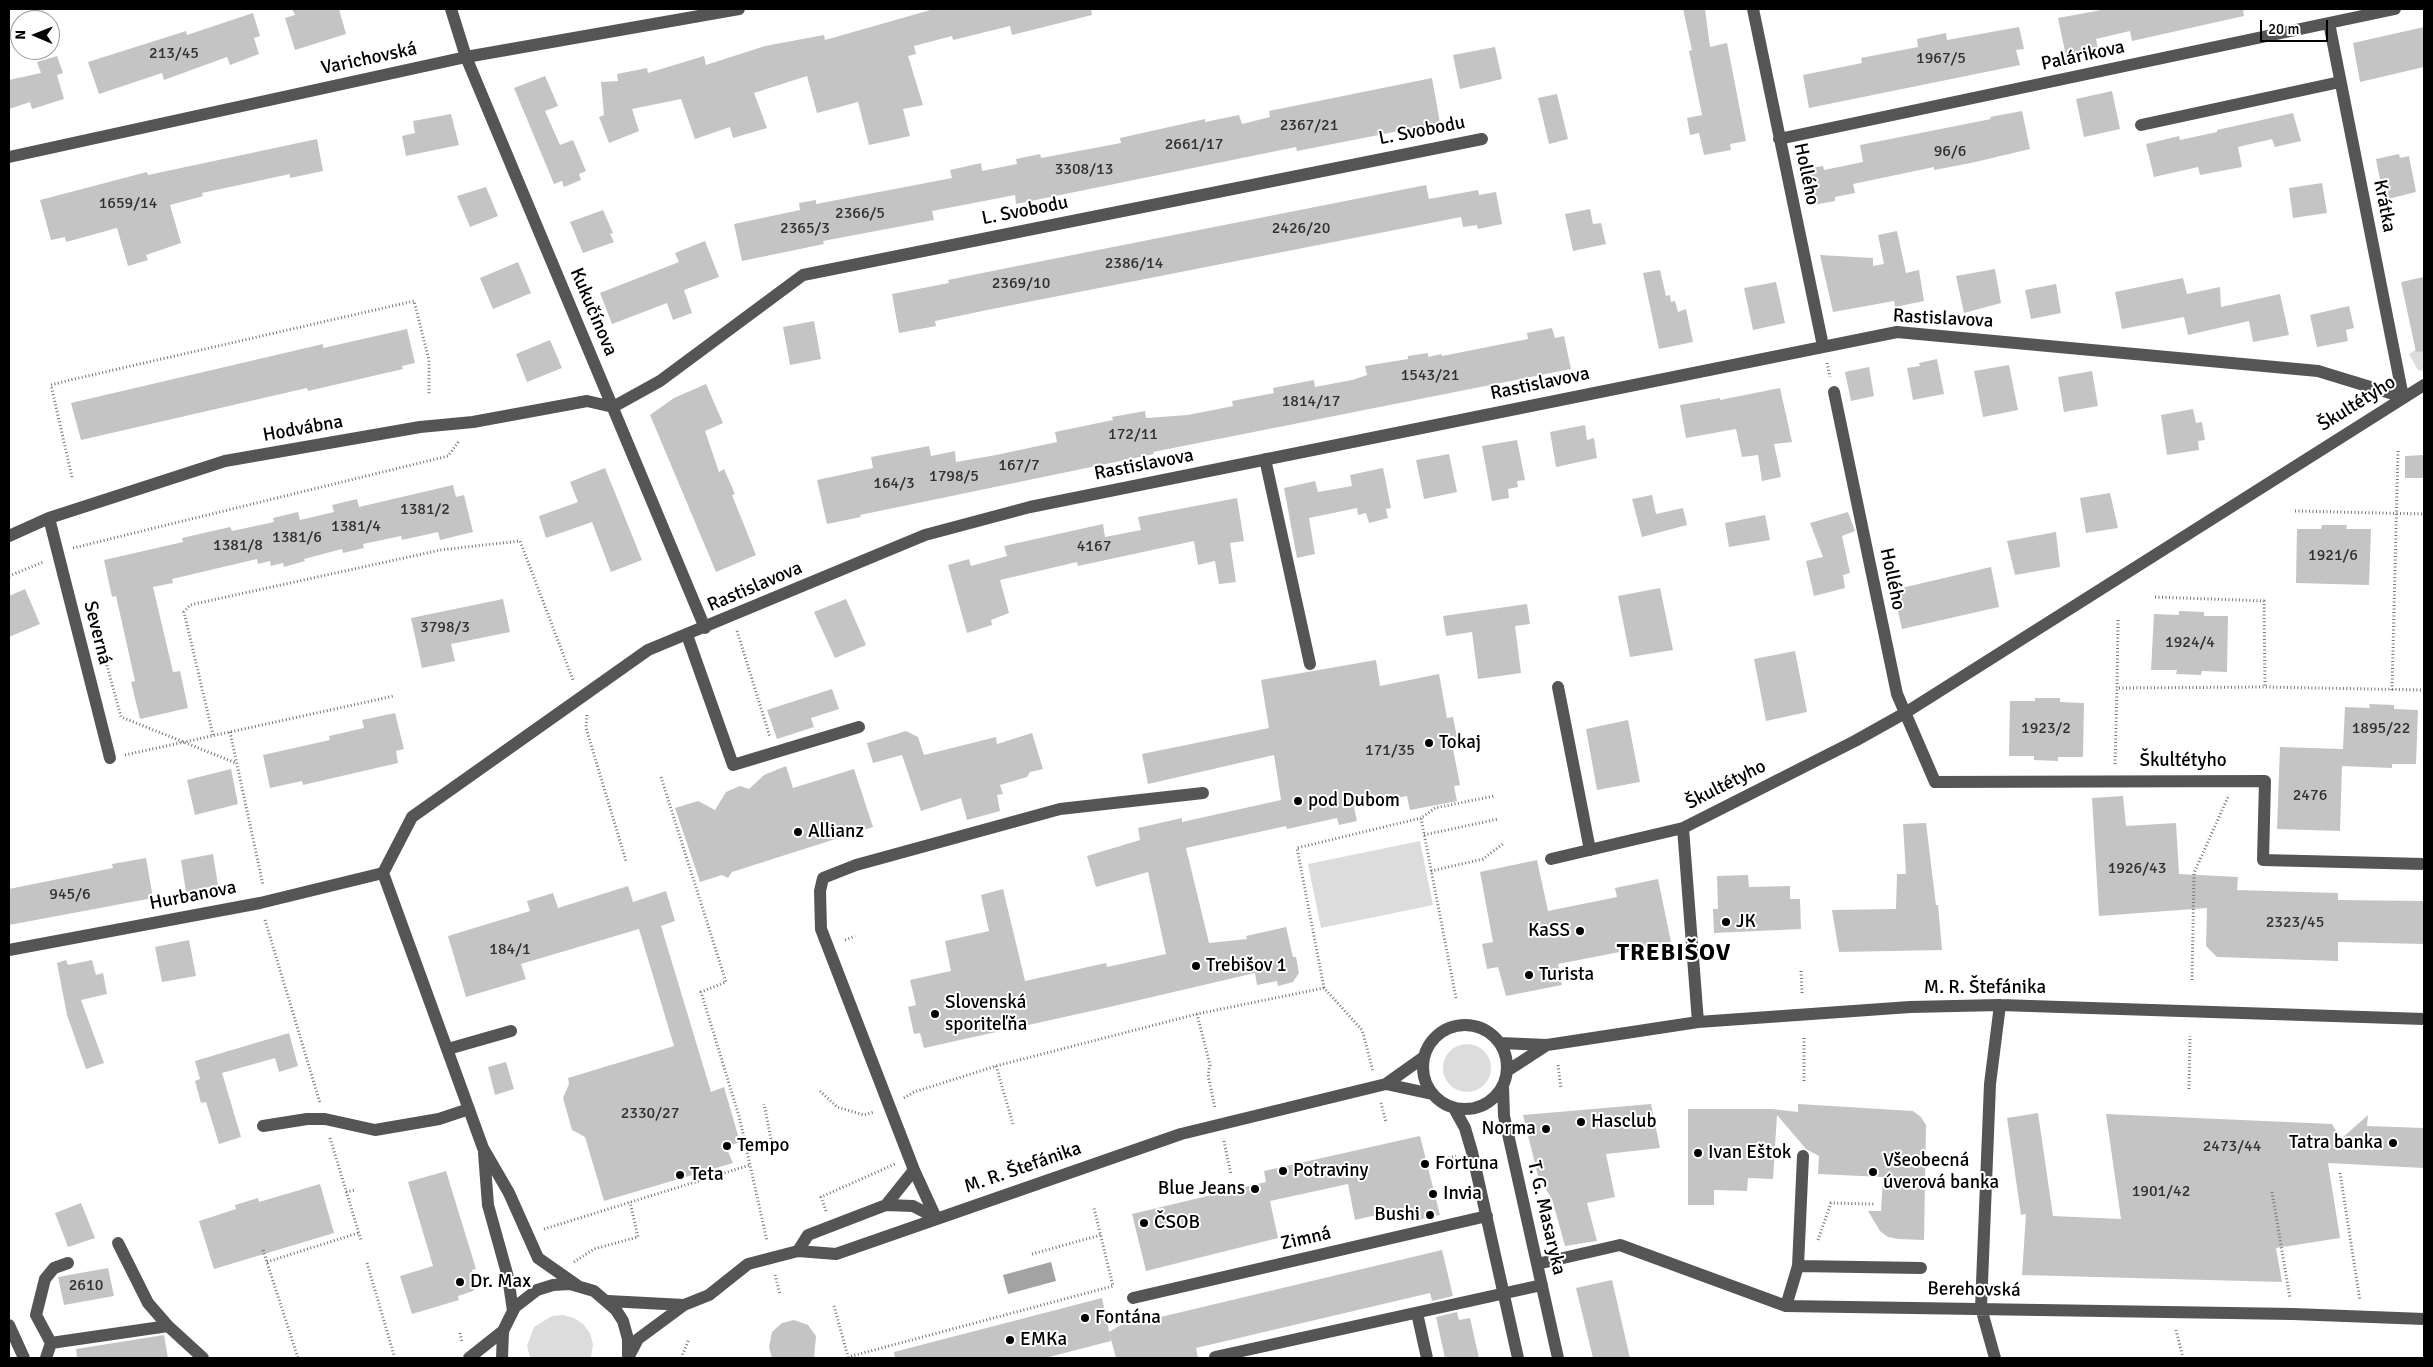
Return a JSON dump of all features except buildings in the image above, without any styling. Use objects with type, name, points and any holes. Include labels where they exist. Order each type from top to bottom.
[{"type":"street","name":"Kukučínova","points":[[451,9],[466,57],[705,628]]},
{"type":"street","name":"Varichovská","points":[[9,157],[466,57],[739,9]]},
{"type":"street","name":"Hollého","points":[[1753,9],[1823,346]]},
{"type":"street","name":"Palárikova","points":[[1779,139],[2394,9]]},
{"type":"street","name":"Krátka","points":[[2329,23],[2403,397]]},
{"type":"street","points":[[2141,125],[2340,82]]},
{"type":"street","name":"L. Svobodu","points":[[612,407],[660,381],[803,275],[1482,138]]},
{"type":"street","name":"Rastislavova","points":[[383,873],[412,817],[648,650],[705,628],[925,535],[1030,507],[1897,332],[2318,371],[2403,397]]},
{"type":"street","name":"Škultétyho","points":[[1698,1022],[1683,828],[1905,713],[2424,385]]},
{"type":"street","name":"Hollého","points":[[1834,392],[1897,694],[1905,713]]},
{"type":"street","name":"Hodvábna","points":[[9,536],[48,518],[225,461],[420,427],[473,422],[587,401],[612,407]]},
{"type":"street","points":[[1265,460],[1310,664]]},
{"type":"street","name":"Severná","points":[[48,518],[110,758]]},
{"type":"street","points":[[687,635],[733,765],[859,727]]},
{"type":"street","points":[[1558,687],[1590,850]]},
{"type":"street","name":"Škultétyho","points":[[1905,713],[1935,782],[2265,781],[2263,860],[2424,864]]},
{"type":"street","points":[[936,1218],[909,1158],[821,929],[820,891],[823,878],[856,865],[1060,809],[1203,793]]},
{"type":"street","points":[[1551,859],[1683,828]]},
{"type":"street","points":[[383,873],[483,1148],[509,1194],[538,1258],[578,1286]]},
{"type":"street","name":"Hurbanova","points":[[9,950],[260,903],[383,873]]},
{"type":"street","points":[[1995,1358],[1981,1308],[1990,1084],[2000,1005]]},
{"type":"street","name":"M. R. Štefánika","points":[[1500,1043],[1547,1045],[1698,1022],[1900,1007],[2000,1005],[2424,1019]]},
{"type":"street","points":[[1467,1025],[1486,1030],[1500,1043],[1506,1057],[1507,1071],[1503,1086],[1494,1098],[1483,1106],[1469,1110],[1454,1108],[1438,1101],[1432,1094],[1425,1080],[1424,1057],[1432,1040],[1448,1028],[1467,1025]]},
{"type":"street","points":[[448,1049],[511,1031]]},
{"type":"street","name":"M. R. Štefánika","points":[[1507,1071],[1547,1045]]},
{"type":"street","name":"M. R. Štefánika","points":[[684,1305],[708,1295],[748,1264],[798,1251],[836,1254],[1181,1134],[1386,1084],[1424,1057]]},
{"type":"street","name":"M. R. Štefánika","points":[[1386,1084],[1432,1094]]},
{"type":"street","name":"T. G. Masaryka","points":[[1503,1086],[1504,1116],[1558,1358]]},
{"type":"street","points":[[1454,1108],[1465,1128],[1470,1144],[1518,1358]]},
{"type":"street","points":[[263,1126],[307,1119],[325,1119],[375,1130],[439,1119],[469,1109]]},
{"type":"street","points":[[483,1148],[488,1206],[508,1278],[513,1311]]},
{"type":"street","points":[[1786,1306],[1803,1266],[1803,1156]]},
{"type":"street","points":[[886,1206],[914,1170]]},
{"type":"street","points":[[798,1251],[808,1235],[886,1206],[914,1206],[936,1218]]},
{"type":"street","name":"Zimná","points":[[1132,1298],[1487,1216]]},
{"type":"street","points":[[118,1243],[148,1303],[168,1326],[203,1358]]},
{"type":"street","name":"Berehovská","points":[[1537,1264],[1620,1245],[1786,1306],[2293,1314],[2424,1319]]},
{"type":"street","points":[[46,1358],[51,1343],[36,1315],[45,1279],[54,1268],[68,1263]]},
{"type":"street","points":[[1803,1266],[1921,1268]]},
{"type":"street","points":[[502,1358],[503,1331],[513,1311],[529,1295],[537,1290],[553,1285],[578,1286],[594,1291],[608,1301],[623,1321],[628,1339],[628,1358]]},
{"type":"street","points":[[1215,1357],[1542,1285]]},
{"type":"street","points":[[608,1301],[684,1305]]},
{"type":"street","points":[[628,1358],[638,1340],[684,1305]]},
{"type":"street","points":[[1417,1313],[1427,1358]]},
{"type":"street","points":[[9,1325],[24,1358]]},
{"type":"street","points":[[51,1343],[168,1326]]},
{"type":"street","points":[[468,1358],[503,1331]]},
{"type":"path","points":[[72,477],[51,386],[80,378],[414,301],[429,360],[429,394]]},
{"type":"path","points":[[1823,346],[1834,392]]},
{"type":"path","points":[[9,576],[58,556],[74,547],[448,456],[473,422]]},
{"type":"path","points":[[2392,690],[2398,450]]},
{"type":"path","points":[[2295,511],[2424,514]]},
{"type":"path","points":[[213,735],[184,612],[190,605],[440,550],[520,541],[573,680]]},
{"type":"path","points":[[74,547],[77,556]]},
{"type":"path","points":[[2154,598],[2264,601],[2265,687]]},
{"type":"path","points":[[2115,780],[2118,620]]},
{"type":"path","points":[[736,628],[774,752]]},
{"type":"path","points":[[103,651],[121,717],[237,764]]},
{"type":"path","points":[[2117,688],[2265,687],[2424,690]]},
{"type":"path","points":[[110,758],[394,696]]},
{"type":"path","points":[[586,711],[586,728],[626,861]]},
{"type":"path","points":[[230,732],[264,886],[260,903],[360,1240]]},
{"type":"path","points":[[662,777],[726,982],[701,992],[738,1116],[767,1242]]},
{"type":"path","points":[[2192,980],[2194,873],[2235,780]]},
{"type":"path","points":[[1373,1073],[1362,1030],[1324,988],[1297,848],[1421,818],[1435,808],[1494,796]]},
{"type":"path","points":[[1421,818],[1456,998]]},
{"type":"path","points":[[1424,835],[1498,819]]},
{"type":"path","points":[[1431,871],[1483,859],[1503,844]]},
{"type":"path","points":[[1801,971],[1802,993]]},
{"type":"path","points":[[901,1099],[914,1092],[996,1066],[1197,1014],[1324,988]]},
{"type":"path","points":[[1197,1014],[1210,1065],[1208,1075],[1216,1111]]},
{"type":"path","points":[[2189,1089],[2190,1036]]},
{"type":"path","points":[[1804,1038],[1804,1081]]},
{"type":"path","points":[[1558,1064],[1561,1089]]},
{"type":"path","points":[[996,1066],[1013,1124]]},
{"type":"path","points":[[820,1091],[837,1107],[864,1115],[879,1110]]},
{"type":"path","points":[[1380,1100],[1386,1122]]},
{"type":"path","points":[[746,1152],[772,1144],[764,1104]]},
{"type":"path","points":[[1223,1138],[1231,1175]]},
{"type":"path","points":[[1434,1161],[1459,1155]]},
{"type":"path","points":[[820,1197],[909,1158]]},
{"type":"path","points":[[544,1229],[750,1165]]},
{"type":"path","points":[[2340,1173],[2363,1316]]},
{"type":"path","points":[[346,1192],[355,1190]]},
{"type":"path","points":[[2272,1192],[2293,1314]]},
{"type":"path","points":[[574,1263],[594,1250],[638,1237],[630,1202]]},
{"type":"path","points":[[1803,1266],[1831,1203],[1875,1204]]},
{"type":"path","points":[[834,1306],[847,1358],[1113,1286],[1094,1208]]},
{"type":"path","points":[[267,1262],[358,1233]]},
{"type":"path","points":[[1032,1254],[1101,1235]]},
{"type":"path","points":[[264,1250],[298,1358]]},
{"type":"path","points":[[367,1263],[394,1355]]},
{"type":"path","points":[[774,1272],[780,1294]]},
{"type":"path","points":[[2176,1329],[2182,1358]]},
{"type":"path","points":[[681,1358],[689,1339]]},
{"type":"shaded area","points":[[2424,344],[2424,371],[2418,370],[2409,354]]},
{"type":"shaded area","points":[[1420,841],[1433,905],[1321,928],[1308,864]]},
{"type":"shaded area","points":[[1462,1044],[1472,1044],[1484,1051],[1491,1063],[1491,1073],[1484,1085],[1472,1092],[1462,1092],[1454,1088],[1447,1081],[1443,1073],[1443,1063],[1447,1055],[1454,1048]]},
{"type":"shaded area","points":[[1051,1262],[1056,1281],[1008,1294],[1003,1275]]},
{"type":"shaded area","points":[[563,1315],[574,1318],[583,1324],[590,1333],[593,1344],[591,1358],[530,1358],[527,1346],[534,1327],[552,1316]]},
{"type":"place","name":"Tokaj","points":[[1429,743]]},
{"type":"place","name":"pod Dubom","points":[[1298,801]]},
{"type":"place","name":"Allianz","points":[[798,832]]},
{"type":"place","name":"JK","points":[[1726,922]]},
{"type":"place","name":"KaSS","points":[[1580,931]]},
{"type":"place","name":"Trebišov 1","points":[[1196,966]]},
{"type":"place","name":"Turista","points":[[1529,975]]},
{"type":"place","name":"Slovenská sporiteľňa","points":[[935,1014]]},
{"type":"place","name":"Hasclub","points":[[1581,1122]]},
{"type":"place","name":"Norma","points":[[1546,1129]]},
{"type":"place","name":"Tatra banka","points":[[2393,1143]]},
{"type":"place","name":"Tempo","points":[[727,1146]]},
{"type":"place","name":"Ivan Eštok","points":[[1698,1153]]},
{"type":"place","name":"Fortuna","points":[[1425,1164]]},
{"type":"place","name":"Potraviny","points":[[1283,1171]]},
{"type":"place","name":"Všeobecná úverová banka","points":[[1873,1172]]},
{"type":"place","name":"Teta","points":[[680,1175]]},
{"type":"place","name":"Blue Jeans","points":[[1255,1189]]},
{"type":"place","name":"Invia","points":[[1433,1194]]},
{"type":"place","name":"Bushi","points":[[1430,1215]]},
{"type":"place","name":"ČSOB","points":[[1144,1223]]},
{"type":"place","name":"Dr. Max","points":[[460,1282]]},
{"type":"place","name":"Fontána","points":[[1085,1318]]},
{"type":"place","name":"EMKa","points":[[1010,1340]]},
{"type":"district","name":"TREBIŠOV","points":[[1674,954]]}]
